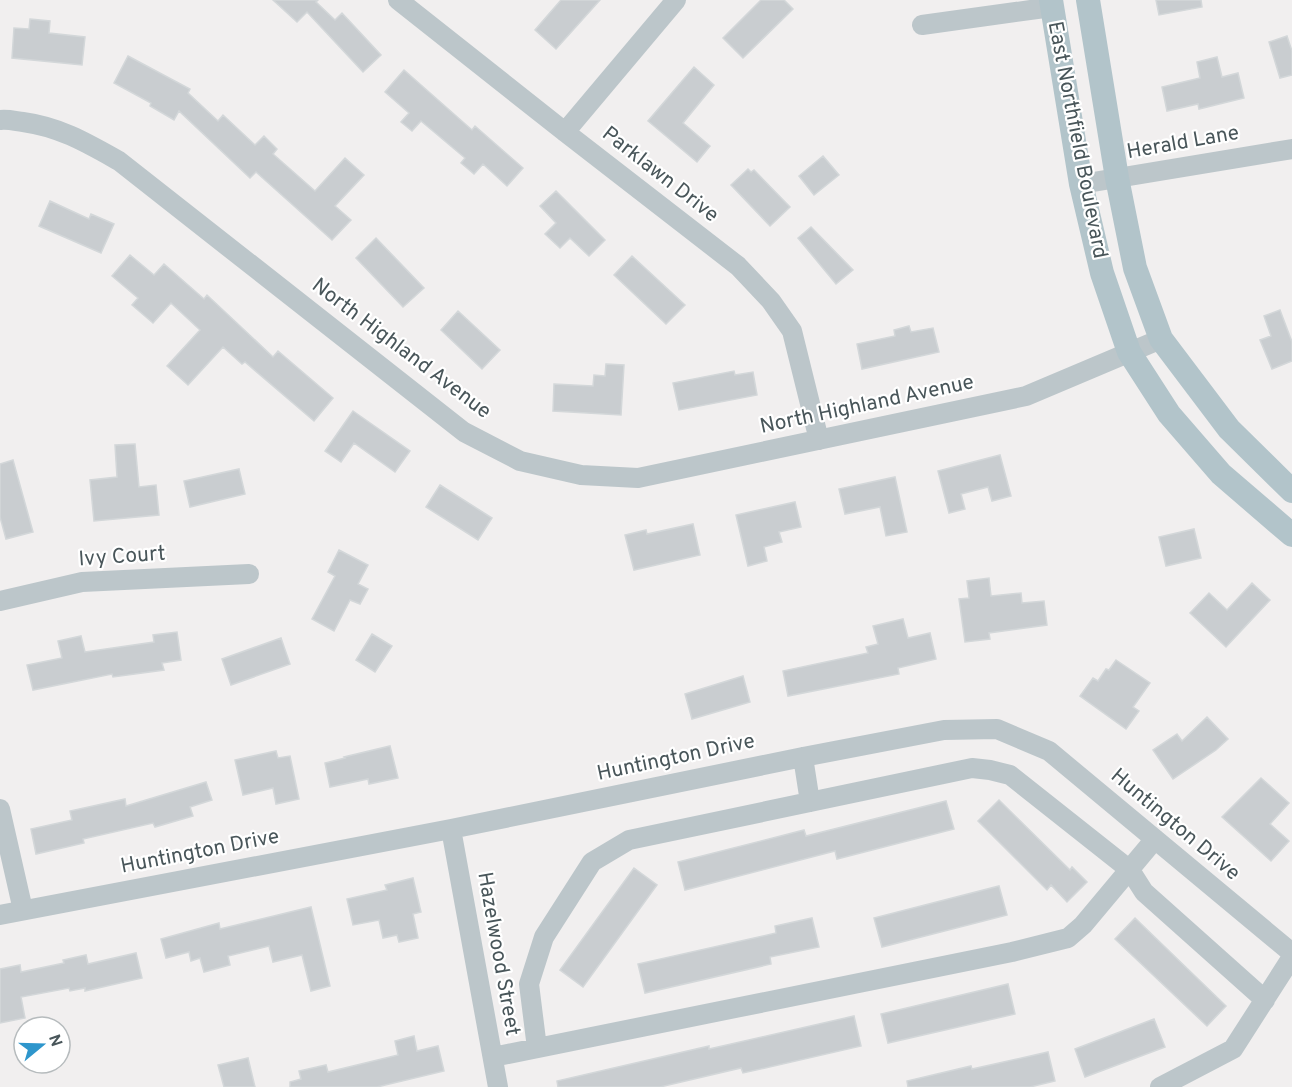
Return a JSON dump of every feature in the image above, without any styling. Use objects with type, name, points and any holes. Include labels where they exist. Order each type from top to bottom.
[{"type":"main road","name":"East Northfield Boulevard","points":[[1088,0],[1117,178],[1135,268],[1161,339],[1229,429],[1292,491]]},
{"type":"main road","name":"East Northfield Boulevard","points":[[1051,3],[1081,184],[1102,273],[1129,352],[1169,414],[1221,474],[1292,535]]},
{"type":"street","name":"Parklawn Drive","points":[[398,0],[738,266],[771,301],[792,331],[819,440]]},
{"type":"street","points":[[565,132],[676,0]]},
{"type":"street","points":[[922,25],[1051,3]]},
{"type":"street","name":"North Highland Avenue","points":[[0,120],[41,124],[79,138],[119,161],[464,432],[520,461],[581,475],[638,478],[1026,396],[1161,339]]},
{"type":"street","name":"Herald Lane","points":[[1081,184],[1292,149]]},
{"type":"street","name":"Ivy Court","points":[[0,601],[82,582],[249,574]]},
{"type":"street","name":"Huntington Drive","points":[[0,915],[451,829],[944,730],[997,729],[1049,751],[1292,955]]},
{"type":"street","points":[[803,757],[810,802]]},
{"type":"street","points":[[537,1048],[529,984],[544,937],[592,862],[629,840],[972,768],[1010,775],[1130,870],[1144,892],[1265,1000]]},
{"type":"street","points":[[0,809],[23,910]]},
{"type":"street","name":"Hazelwood Street","points":[[451,829],[498,1087]]},
{"type":"street","points":[[493,1057],[1012,952],[1068,938],[1083,925],[1155,839]]},
{"type":"street","points":[[1160,1087],[1233,1049],[1292,955]]},
{"type":"building","points":[[273,0],[318,0],[316,2],[335,20],[342,13],[381,55],[363,72],[307,12],[297,22]]},
{"type":"building","points":[[561,0],[600,0],[556,49],[535,30]]},
{"type":"building","points":[[761,0],[784,0],[793,9],[743,58],[723,38]]},
{"type":"building","points":[[1156,0],[1201,0],[1202,7],[1159,15]]},
{"type":"building","points":[[30,19],[50,21],[49,33],[85,37],[82,65],[12,58],[14,28],[29,29]]},
{"type":"building","points":[[1287,36],[1292,51],[1292,75],[1280,78],[1269,42]]},
{"type":"building","points":[[128,56],[190,89],[188,93],[218,121],[223,115],[255,145],[264,136],[277,149],[273,154],[315,191],[345,158],[364,175],[335,206],[351,220],[332,240],[256,172],[250,178],[179,111],[174,120],[150,106],[151,103],[114,83]]},
{"type":"building","points":[[1217,57],[1222,77],[1238,73],[1244,98],[1199,109],[1198,104],[1167,111],[1162,87],[1200,78],[1197,62]]},
{"type":"building","points":[[694,67],[714,85],[683,123],[710,146],[697,162],[648,121]]},
{"type":"building","points":[[404,70],[472,130],[475,126],[523,168],[507,186],[483,164],[474,174],[461,163],[465,158],[421,121],[412,131],[401,122],[409,113],[385,92]]},
{"type":"building","points":[[823,156],[839,175],[814,195],[799,176]]},
{"type":"building","points":[[748,169],[751,172],[754,170],[790,207],[770,226],[731,185]]},
{"type":"building","points":[[556,191],[605,240],[589,256],[570,238],[560,248],[545,234],[556,223],[540,206]]},
{"type":"building","points":[[50,201],[89,219],[91,214],[114,224],[101,253],[39,226]]},
{"type":"building","points":[[811,227],[853,270],[836,284],[798,238]]},
{"type":"building","points":[[376,238],[424,288],[403,307],[356,258]]},
{"type":"building","points":[[130,255],[154,275],[164,264],[204,299],[207,295],[273,357],[278,351],[333,398],[314,421],[245,362],[242,364],[223,347],[188,385],[167,366],[200,330],[171,303],[153,323],[132,305],[138,298],[112,276]]},
{"type":"building","points":[[632,256],[685,305],[666,324],[614,275]]},
{"type":"building","points":[[1280,310],[1292,342],[1292,361],[1272,369],[1260,340],[1271,336],[1264,316]]},
{"type":"building","points":[[458,311],[500,350],[482,369],[441,330]]},
{"type":"building","points":[[909,326],[911,332],[933,328],[939,352],[862,369],[857,344],[895,336],[894,330]]},
{"type":"building","points":[[606,364],[624,365],[621,415],[553,411],[554,384],[593,386],[594,375],[605,376]]},
{"type":"building","points":[[734,371],[735,375],[753,372],[757,395],[679,410],[673,383]]},
{"type":"building","points":[[353,411],[410,451],[395,472],[354,443],[341,462],[325,451]]},
{"type":"building","points":[[135,444],[139,487],[156,485],[159,515],[94,521],[90,480],[117,477],[115,445]]},
{"type":"building","points":[[1000,455],[1011,496],[992,501],[988,487],[961,494],[965,509],[949,513],[938,471]]},
{"type":"building","points":[[13,460],[33,532],[6,539],[0,517],[0,464]]},
{"type":"building","points":[[239,469],[245,494],[190,507],[184,481]]},
{"type":"building","points":[[895,477],[907,532],[886,536],[880,507],[845,514],[839,489]]},
{"type":"building","points":[[440,485],[492,518],[478,540],[426,507]]},
{"type":"building","points":[[795,502],[801,527],[779,532],[782,542],[764,547],[767,561],[748,566],[736,515]]},
{"type":"building","points":[[693,524],[700,555],[634,570],[625,535],[646,530],[647,534]]},
{"type":"building","points":[[1194,529],[1201,558],[1166,566],[1159,537]]},
{"type":"building","points":[[339,550],[368,565],[358,584],[368,589],[360,604],[350,600],[334,631],[312,619],[335,576],[328,572]]},
{"type":"building","points":[[989,578],[991,596],[1021,593],[1022,603],[1044,601],[1047,625],[989,633],[990,639],[965,642],[959,599],[969,598],[967,581]]},
{"type":"building","points":[[1252,583],[1270,600],[1226,647],[1190,613],[1209,593],[1227,610]]},
{"type":"building","points":[[903,619],[908,638],[930,633],[936,659],[898,668],[899,674],[788,696],[783,671],[868,653],[866,647],[878,644],[873,626]]},
{"type":"building","points":[[177,632],[181,660],[162,663],[164,670],[113,677],[112,674],[33,690],[27,665],[62,658],[58,641],[81,636],[85,652],[154,642],[153,635]]},
{"type":"building","points":[[372,634],[392,646],[375,672],[356,660]]},
{"type":"building","points":[[281,638],[290,664],[231,685],[222,659]]},
{"type":"building","points":[[1116,660],[1150,683],[1133,707],[1139,711],[1126,729],[1080,696],[1093,678],[1098,681]]},
{"type":"building","points":[[743,676],[750,702],[692,719],[685,694]]},
{"type":"building","points":[[1207,717],[1228,739],[1216,750],[1173,779],[1153,750],[1177,734],[1182,741]]},
{"type":"building","points":[[390,746],[398,778],[369,784],[368,779],[330,787],[325,763]]},
{"type":"building","points":[[276,751],[278,758],[290,756],[299,799],[276,804],[273,788],[243,795],[235,760]]},
{"type":"building","points":[[1261,778],[1289,803],[1270,824],[1289,841],[1271,861],[1222,817]]},
{"type":"building","points":[[206,782],[212,800],[190,807],[193,816],[155,827],[153,823],[83,839],[84,843],[36,854],[31,829],[72,820],[70,811],[125,799],[126,806]]},
{"type":"building","points":[[999,800],[1070,870],[1072,867],[1087,882],[1067,902],[1051,885],[1047,890],[978,821]]},
{"type":"building","points":[[946,801],[954,829],[837,859],[835,851],[685,890],[678,862],[804,830],[806,836]]},
{"type":"building","points":[[634,868],[657,885],[583,987],[560,970]]},
{"type":"building","points":[[413,878],[421,912],[413,914],[418,938],[399,942],[397,935],[383,938],[379,920],[353,925],[347,899],[387,890],[385,885]]},
{"type":"building","points":[[999,886],[1007,915],[882,947],[874,918]]},
{"type":"building","points":[[311,907],[330,986],[311,991],[302,955],[273,962],[269,946],[228,956],[230,965],[204,972],[200,958],[191,961],[189,952],[166,958],[161,939],[219,923],[220,929]]},
{"type":"building","points":[[812,918],[819,947],[770,957],[771,964],[645,993],[638,964],[776,933],[775,926]]},
{"type":"building","points":[[1135,918],[1226,1006],[1207,1026],[1115,939]]},
{"type":"building","points":[[136,953],[142,978],[85,991],[85,988],[70,991],[69,988],[21,997],[24,1015],[12,1015],[12,1021],[0,1023],[0,969],[20,965],[21,972],[64,963],[63,960],[86,955],[88,964]]},
{"type":"building","points":[[1008,984],[1015,1014],[888,1043],[881,1014]]},
{"type":"building","points":[[854,1016],[861,1046],[743,1073],[741,1068],[660,1087],[558,1087],[557,1081]]},
{"type":"building","points":[[1154,1019],[1165,1047],[1085,1077],[1075,1049]]},
{"type":"building","points":[[414,1036],[417,1051],[438,1046],[444,1071],[377,1087],[290,1087],[290,1082],[301,1079],[299,1071],[326,1065],[328,1072],[398,1055],[395,1041]]},
{"type":"building","points":[[1048,1052],[1055,1081],[1030,1087],[908,1087],[907,1081]]},
{"type":"building","points":[[248,1058],[255,1087],[224,1087],[218,1065]]}]
